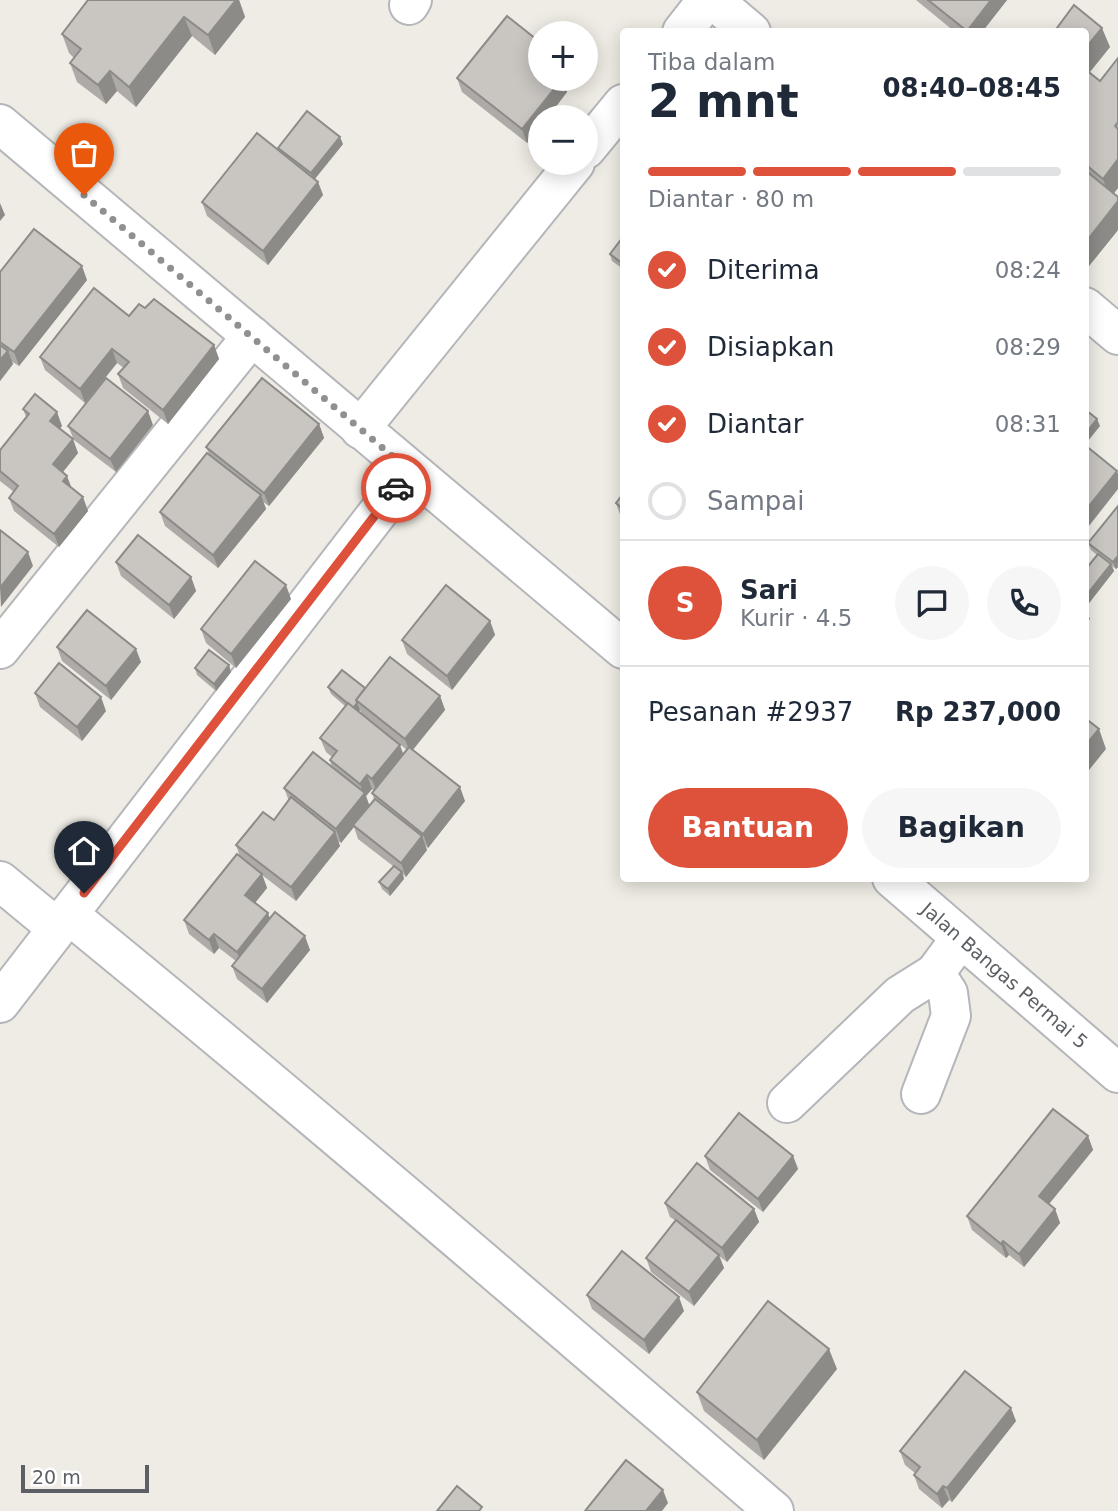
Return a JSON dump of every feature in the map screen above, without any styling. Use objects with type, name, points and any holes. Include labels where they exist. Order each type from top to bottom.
[{"type":"street","points":[[685,28],[707,0]]},
{"type":"street","points":[[713,0],[746,28]]},
{"type":"street","points":[[598,134],[620,108]]},
{"type":"street","points":[[0,124],[620,646]]},
{"type":"street","points":[[360,429],[565,175]]},
{"type":"street","points":[[1089,310],[1118,335]]},
{"type":"street","points":[[0,649],[252,336]]},
{"type":"street","points":[[0,1003],[410,471]]},
{"type":"street","points":[[0,881],[62,921],[408,1196],[651,1409],[774,1511]]},
{"type":"street","name":"Jalan Bangas Permai 5","points":[[896,882],[1118,1073]]},
{"type":"street","points":[[787,1104],[900,995],[935,974],[960,939]]},
{"type":"street","points":[[920,1094],[951,1016],[948,993],[935,974]]},
{"type":"building","points":[[88,0],[236,0],[208,35],[184,17],[129,87],[110,71],[98,85],[70,63],[81,49],[62,34]]},
{"type":"building","points":[[928,0],[991,0],[969,28],[963,28]]},
{"type":"building","points":[[1074,5],[1102,28],[1089,44],[1089,28],[1057,28]]},
{"type":"building","points":[[507,16],[528,33],[528,91],[552,91],[541,105],[528,105],[528,122],[522,129],[457,78]]},
{"type":"building","points":[[1118,58],[1118,122],[1115,126],[1118,129],[1118,159],[1103,179],[1089,167],[1089,72],[1100,81]]},
{"type":"building","points":[[307,111],[340,137],[311,173],[278,148]]},
{"type":"building","points":[[257,133],[318,182],[263,251],[202,202]]},
{"type":"building","points":[[1089,173],[1118,197],[1118,201],[1089,238]]},
{"type":"building","points":[[34,229],[82,266],[14,352],[0,342],[0,272]]},
{"type":"building","points":[[620,241],[620,262],[610,254]]},
{"type":"building","points":[[94,288],[129,316],[139,304],[145,308],[154,299],[214,345],[163,410],[118,374],[129,362],[112,349],[80,389],[40,357]]},
{"type":"building","points":[[0,345],[8,351],[0,360]]},
{"type":"building","points":[[106,378],[148,411],[110,459],[68,426]]},
{"type":"building","points":[[262,378],[319,424],[264,493],[206,447]]},
{"type":"building","points":[[35,394],[57,412],[50,421],[73,439],[53,464],[67,476],[63,481],[83,497],[54,534],[9,498],[18,486],[0,471],[0,450],[29,414],[23,409]]},
{"type":"building","points":[[1089,413],[1097,419],[1089,429]]},
{"type":"building","points":[[1089,448],[1117,471],[1089,506]]},
{"type":"building","points":[[207,453],[261,495],[213,555],[160,512]]},
{"type":"building","points":[[1118,506],[1118,556],[1113,562],[1089,542]]},
{"type":"building","points":[[0,530],[28,552],[0,588]]},
{"type":"building","points":[[138,535],[191,577],[169,605],[116,562]]},
{"type":"building","points":[[1098,554],[1111,564],[1089,592],[1089,565]]},
{"type":"building","points":[[255,561],[286,585],[231,654],[201,629]]},
{"type":"building","points":[[446,585],[490,621],[447,676],[402,640]]},
{"type":"building","points":[[87,610],[136,649],[106,686],[57,647]]},
{"type":"building","points":[[209,650],[229,665],[214,684],[195,668]]},
{"type":"building","points":[[390,657],[440,696],[405,739],[356,700]]},
{"type":"building","points":[[59,663],[101,697],[77,727],[35,693]]},
{"type":"building","points":[[342,670],[365,688],[353,708],[328,687]]},
{"type":"building","points":[[348,703],[400,745],[372,779],[367,775],[360,784],[330,760],[337,751],[320,738]]},
{"type":"building","points":[[1089,721],[1099,729],[1089,741]]},
{"type":"building","points":[[409,747],[460,787],[423,834],[372,793]]},
{"type":"building","points":[[313,752],[365,793],[336,829],[284,788]]},
{"type":"building","points":[[291,797],[335,832],[291,887],[236,845],[263,812],[274,820]]},
{"type":"building","points":[[375,799],[422,836],[401,863],[353,825]]},
{"type":"building","points":[[237,854],[262,874],[245,895],[268,913],[237,952],[214,934],[209,940],[184,920]]},
{"type":"building","points":[[394,866],[402,872],[388,889],[379,882]]},
{"type":"building","points":[[275,912],[305,936],[262,989],[232,966]]},
{"type":"building","points":[[1053,1109],[1088,1136],[1039,1196],[1055,1209],[1019,1254],[1003,1241],[1001,1244],[967,1216]]},
{"type":"building","points":[[739,1113],[793,1156],[758,1199],[705,1156]]},
{"type":"building","points":[[697,1163],[754,1209],[722,1248],[665,1203]]},
{"type":"building","points":[[676,1220],[719,1255],[689,1292],[646,1258]]},
{"type":"building","points":[[622,1251],[679,1297],[644,1340],[587,1295]]},
{"type":"building","points":[[768,1301],[829,1349],[757,1440],[697,1392]]},
{"type":"building","points":[[965,1371],[1011,1408],[947,1488],[943,1486],[937,1494],[914,1475],[920,1467],[900,1451]]},
{"type":"building","points":[[626,1460],[663,1490],[646,1511],[585,1511]]},
{"type":"building","points":[[457,1486],[482,1507],[479,1511],[437,1511]]},
{"type":"way so far","points":[[84,195],[410,471],[396,488]]},
{"type":"route","points":[[84,893],[396,488]]}]
